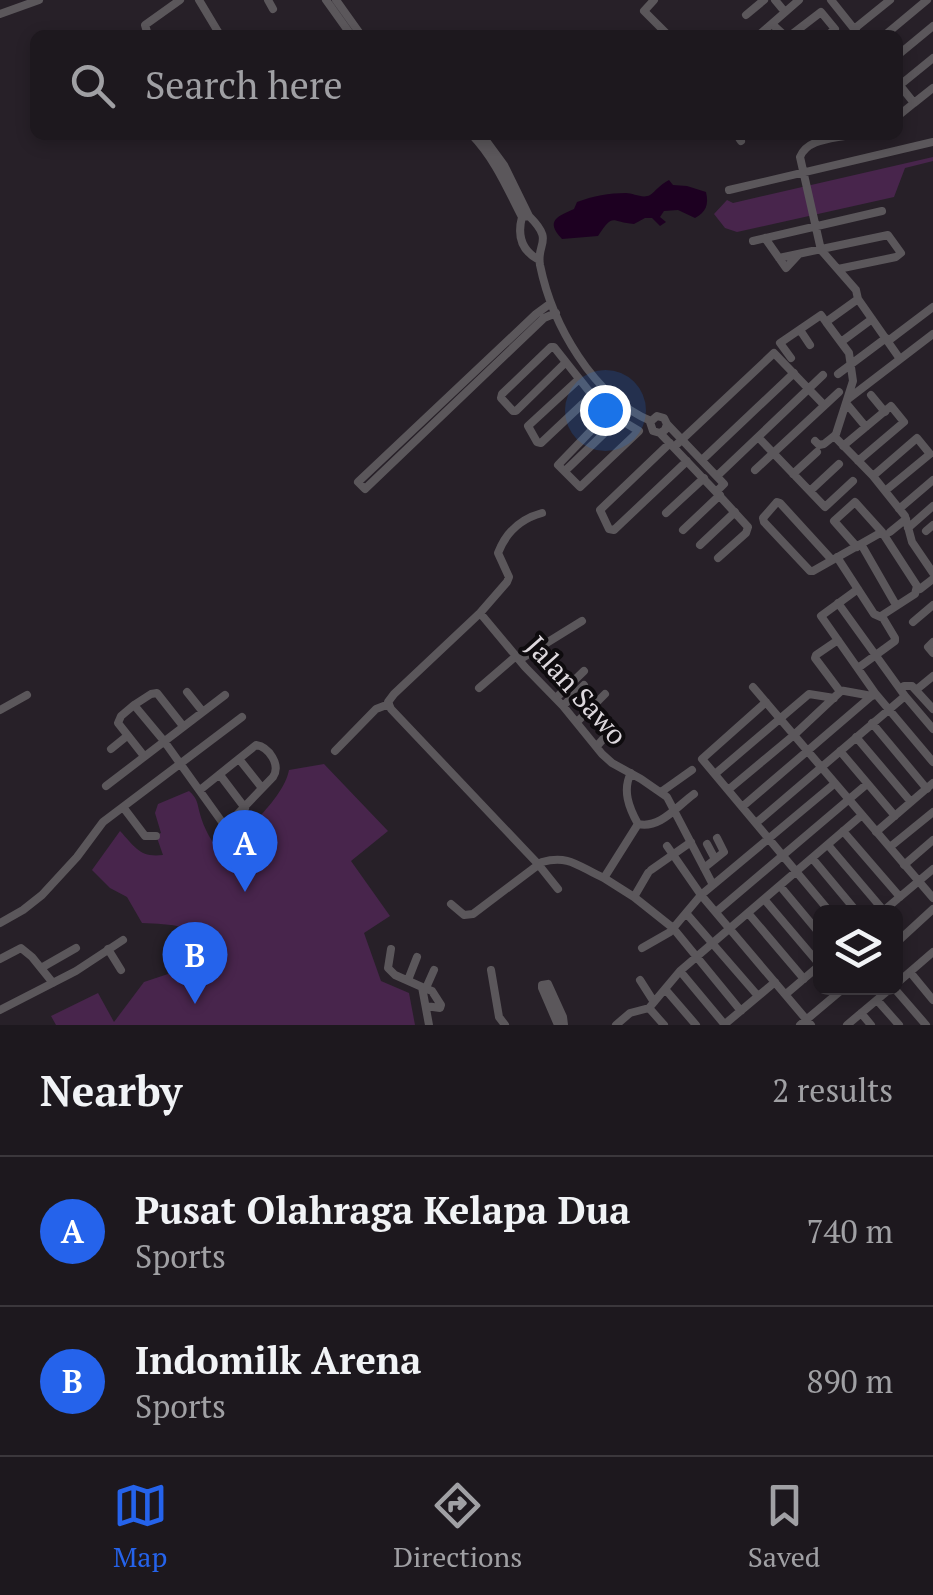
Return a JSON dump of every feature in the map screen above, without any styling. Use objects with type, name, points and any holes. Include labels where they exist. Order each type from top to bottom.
[{"type":"street","points":[[0,14],[39,0]]},
{"type":"street","points":[[147,30],[146,25],[180,0]]},
{"type":"street","points":[[198,0],[217,30]]},
{"type":"street","points":[[268,0],[274,9]]},
{"type":"street","points":[[326,0],[347,30]]},
{"type":"street","points":[[336,0],[357,30]]},
{"type":"street","points":[[654,0],[644,11],[663,30]]},
{"type":"street","points":[[746,15],[764,0]]},
{"type":"street","points":[[775,0],[785,12]]},
{"type":"street","points":[[846,0],[835,3],[855,30]]},
{"type":"street","points":[[859,30],[890,0]]},
{"type":"street","points":[[891,30],[928,0]]},
{"type":"street","points":[[765,30],[797,2],[809,20]]},
{"type":"street","points":[[795,30],[821,12],[833,30]]},
{"type":"street","points":[[772,24],[781,30]]},
{"type":"street","points":[[903,51],[933,26]]},
{"type":"street","points":[[903,81],[933,58]]},
{"type":"street","points":[[903,112],[933,88]]},
{"type":"street","points":[[903,89],[914,103]]},
{"type":"street","points":[[476,140],[498,168],[526,216],[538,225],[543,236],[539,260],[551,303],[576,354],[623,404],[651,421]]},
{"type":"street","points":[[486,140],[504,165],[526,216]]},
{"type":"street","points":[[827,140],[808,144],[800,157],[821,250],[856,290],[858,299],[900,359]]},
{"type":"street","points":[[729,190],[933,142]]},
{"type":"street","points":[[753,240],[882,211]]},
{"type":"street","points":[[526,216],[520,226],[524,247],[539,260]]},
{"type":"street","points":[[765,238],[780,258],[888,235],[901,254],[838,269]]},
{"type":"street","points":[[826,322],[858,299]]},
{"type":"street","points":[[551,303],[539,317],[365,488],[358,482],[539,317],[556,313]]},
{"type":"street","points":[[838,374],[933,307]]},
{"type":"street","points":[[791,358],[780,343],[820,315],[849,354],[854,380],[836,434],[824,444],[815,441]]},
{"type":"street","points":[[841,342],[872,319]]},
{"type":"street","points":[[800,330],[810,344]]},
{"type":"street","points":[[847,401],[933,334]]},
{"type":"street","points":[[565,363],[516,410],[503,401],[502,394],[554,347],[592,395],[614,416],[639,432],[580,487],[559,462],[614,416],[623,404]]},
{"type":"street","points":[[687,461],[614,530],[609,529],[600,510],[774,353],[824,405]]},
{"type":"street","points":[[702,460],[794,373]]},
{"type":"street","points":[[717,476],[824,375]]},
{"type":"street","points":[[578,380],[528,426],[536,442],[541,443],[592,395]]},
{"type":"street","points":[[755,470],[839,392]]},
{"type":"street","points":[[858,461],[904,422],[871,395]]},
{"type":"street","points":[[847,401],[866,427]]},
{"type":"street","points":[[843,446],[888,409]]},
{"type":"street","points":[[683,530],[718,494],[724,484],[665,418],[656,416],[651,428],[672,445],[718,494],[736,512],[748,526],[718,558]]},
{"type":"street","points":[[660,433],[667,424]]},
{"type":"street","points":[[834,436],[873,476],[907,523],[912,542],[933,576],[920,589]]},
{"type":"street","points":[[758,437],[826,507],[853,481]]},
{"type":"street","points":[[873,476],[917,438],[930,454],[885,491]]},
{"type":"street","points":[[793,474],[818,452]]},
{"type":"street","points":[[810,492],[839,464]]},
{"type":"street","points":[[666,513],[704,478]]},
{"type":"street","points":[[899,509],[933,480]]},
{"type":"street","points":[[858,668],[896,640],[881,616],[874,614],[835,558],[780,503],[776,502],[762,518],[810,572],[835,558],[859,545],[907,523],[933,506]]},
{"type":"street","points":[[881,616],[915,594],[917,586],[886,532],[859,505],[852,503],[834,520],[859,545],[896,605]]},
{"type":"street","points":[[700,545],[736,512]]},
{"type":"street","points":[[542,513],[522,521],[506,537],[498,553],[507,582],[480,613],[389,699],[389,704],[558,890]]},
{"type":"street","points":[[899,552],[912,542]]},
{"type":"street","points":[[909,570],[922,560]]},
{"type":"street","points":[[858,589],[821,616],[874,695],[933,762]]},
{"type":"street","points":[[915,599],[925,612]]},
{"type":"street","points":[[838,603],[902,693],[933,729]]},
{"type":"street","points":[[913,622],[933,606]]},
{"type":"street","name":"Jalan Sawo","points":[[480,613],[612,762],[661,792],[674,808],[713,885]]},
{"type":"street","points":[[480,688],[517,658],[582,620]]},
{"type":"street","points":[[838,640],[815,656],[838,694]]},
{"type":"street","points":[[933,642],[928,647],[933,653]]},
{"type":"street","points":[[556,698],[584,670]]},
{"type":"street","points":[[916,690],[933,676]]},
{"type":"street","points":[[564,706],[584,685]]},
{"type":"street","points":[[756,823],[888,710],[908,685],[933,709]]},
{"type":"street","points":[[753,687],[933,898]]},
{"type":"street","points":[[187,692],[202,712]]},
{"type":"street","points":[[144,756],[119,726],[118,720],[134,705],[157,693],[183,726]]},
{"type":"street","points":[[577,722],[605,694]]},
{"type":"street","points":[[714,774],[809,694],[874,695]]},
{"type":"street","points":[[728,790],[838,694]]},
{"type":"street","points":[[0,710],[27,695]]},
{"type":"street","points":[[106,786],[225,695]]},
{"type":"street","points":[[742,807],[874,695]]},
{"type":"street","points":[[766,702],[702,761],[824,905]]},
{"type":"street","points":[[335,751],[376,709],[389,704]]},
{"type":"street","points":[[134,705],[227,825],[277,770],[274,760],[259,745],[200,790]]},
{"type":"street","points":[[0,924],[42,895],[99,826],[242,717]]},
{"type":"street","points":[[872,724],[930,786],[876,832]]},
{"type":"street","points":[[596,746],[605,737],[605,726]]},
{"type":"street","points":[[111,750],[127,736]]},
{"type":"street","points":[[856,737],[911,802]]},
{"type":"street","points":[[840,751],[895,816]]},
{"type":"street","points":[[239,759],[262,788]]},
{"type":"street","points":[[661,792],[692,770]]},
{"type":"street","points":[[630,774],[626,790],[638,824],[657,824],[694,794]]},
{"type":"street","points":[[220,775],[245,808]]},
{"type":"street","points":[[642,948],[673,928],[701,895],[834,784]]},
{"type":"street","points":[[716,912],[868,784]]},
{"type":"street","points":[[123,808],[145,836],[156,836]]},
{"type":"street","points":[[890,848],[933,812]]},
{"type":"street","points":[[616,1025],[629,1014],[651,1005],[680,971],[862,815]]},
{"type":"street","points":[[604,878],[638,824]]},
{"type":"street","points":[[844,830],[900,898]]},
{"type":"street","points":[[704,868],[724,850],[717,838]]},
{"type":"street","points":[[904,865],[933,840]]},
{"type":"street","points":[[634,897],[650,871],[691,842]]},
{"type":"street","points":[[707,844],[715,859]]},
{"type":"street","points":[[828,845],[877,905]]},
{"type":"street","points":[[667,846],[701,895],[806,1023],[836,995]]},
{"type":"street","points":[[451,904],[464,915],[473,914],[538,864],[556,858],[567,860],[634,897],[673,928],[741,1011]]},
{"type":"street","points":[[812,858],[852,905]]},
{"type":"street","points":[[892,905],[933,869]]},
{"type":"street","points":[[780,886],[813,926]]},
{"type":"street","points":[[764,900],[813,957]]},
{"type":"street","points":[[903,936],[933,908]]},
{"type":"street","points":[[686,913],[758,996]]},
{"type":"street","points":[[748,913],[804,979]]},
{"type":"street","points":[[0,1010],[123,940]]},
{"type":"street","points":[[0,959],[21,948],[53,983]]},
{"type":"street","points":[[41,968],[76,948]]},
{"type":"street","points":[[391,949],[388,968],[432,991],[441,1006],[426,1006]]},
{"type":"street","points":[[108,950],[121,970]]},
{"type":"street","points":[[903,978],[929,955],[933,967]]},
{"type":"street","points":[[408,980],[417,957]]},
{"type":"street","points":[[429,1025],[424,988],[434,970]]},
{"type":"street","points":[[491,970],[499,1017],[505,1025]]},
{"type":"street","points":[[680,971],[725,1025],[775,982]]},
{"type":"street","points":[[786,994],[813,971]]},
{"type":"street","points":[[910,972],[933,1000]]},
{"type":"street","points":[[640,980],[661,1021],[649,1025]]},
{"type":"street","points":[[665,989],[696,1025]]},
{"type":"street","points":[[847,1025],[883,995]]},
{"type":"street","points":[[901,995],[926,1025]]},
{"type":"street","points":[[877,1000],[899,1025]]},
{"type":"street","points":[[553,1005],[562,1025]]},
{"type":"street","points":[[861,1013],[871,1025]]},
{"type":"shaded area","points":[[933,157],[933,161],[905,168],[894,197],[737,232],[725,228],[714,214],[727,200],[733,203]]},
{"type":"shaded area","points":[[669,180],[673,185],[706,192],[707,204],[702,213],[695,218],[678,210],[664,211],[660,217],[666,222],[660,226],[652,218],[634,224],[613,220],[598,236],[562,239],[554,227],[556,220],[574,209],[577,202],[613,194],[647,196]]},
{"type":"shaded area","points":[[324,764],[388,831],[351,861],[390,916],[364,933],[381,981],[409,993],[415,1025],[56,1025],[51,1016],[98,993],[114,1022],[144,982],[199,969],[208,956],[191,931],[173,925],[142,923],[127,897],[110,888],[92,870],[120,831],[143,853],[163,855],[156,835],[161,833],[155,813],[158,804],[189,791],[221,854],[271,804],[289,770]]},
{"type":"place","name":"Pusat Olahraga Kelapa Dua","points":[[245,892]]},
{"type":"place","name":"Indomilk Arena","points":[[195,1004]]}]
